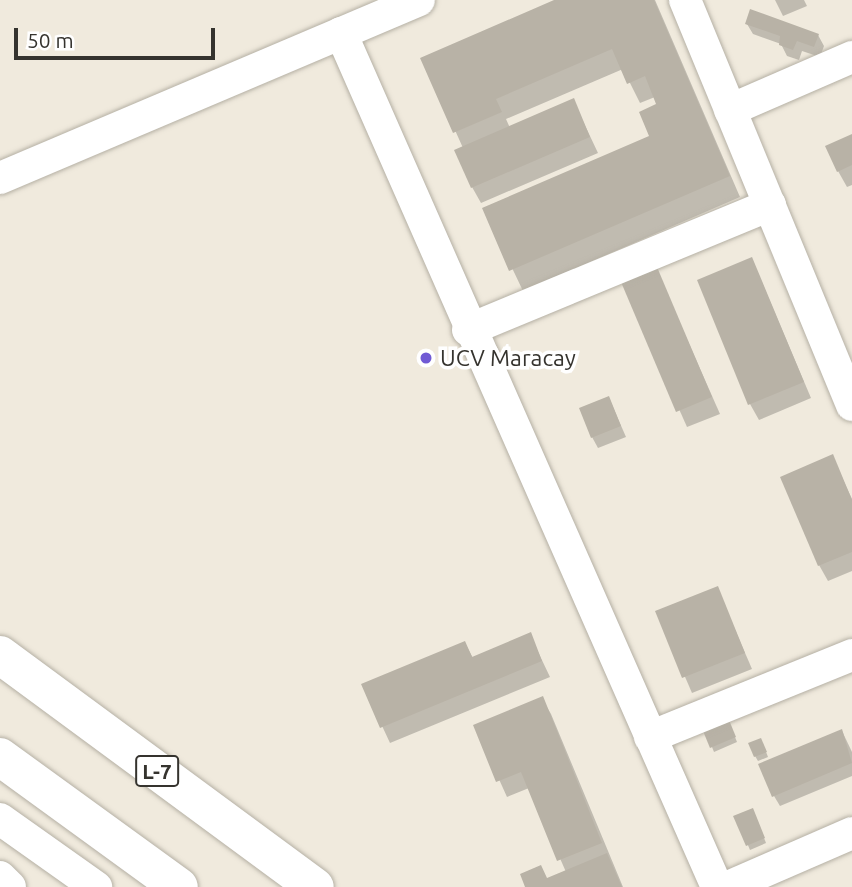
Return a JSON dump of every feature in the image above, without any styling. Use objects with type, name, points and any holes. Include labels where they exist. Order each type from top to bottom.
[{"type":"main road","name":"L-7","points":[[0,655],[315,887]]},
{"type":"main road","points":[[0,757],[179,887]]},
{"type":"street","points":[[0,178],[419,0]]},
{"type":"street","points":[[685,0],[852,405]]},
{"type":"street","points":[[341,33],[468,330],[717,887]]},
{"type":"street","points":[[730,110],[852,57]]},
{"type":"street","points":[[468,330],[770,205]]},
{"type":"street","points":[[650,737],[852,655]]},
{"type":"street","points":[[0,819],[96,887]]},
{"type":"street","points":[[728,887],[852,833]]},
{"type":"street","points":[[0,877],[10,887]]},
{"type":"building","points":[[554,0],[654,0],[730,176],[509,271],[482,208],[649,136],[639,112],[656,104],[645,76],[627,84],[612,49],[496,99],[502,112],[453,133],[420,58]]},
{"type":"building","points":[[750,9],[819,34],[814,47],[797,41],[793,50],[779,45],[780,36],[745,24]]},
{"type":"building","points":[[574,98],[590,137],[471,188],[454,150]]},
{"type":"building","points":[[852,134],[852,165],[837,172],[825,146]]},
{"type":"building","points":[[752,257],[804,382],[748,405],[697,280]]},
{"type":"building","points":[[657,267],[712,397],[676,412],[621,282]]},
{"type":"building","points":[[609,396],[621,426],[591,438],[579,408]]},
{"type":"building","points":[[833,454],[852,500],[852,552],[818,566],[780,477]]},
{"type":"building","points":[[718,586],[745,653],[682,678],[655,611]]},
{"type":"building","points":[[531,632],[542,661],[380,728],[361,684],[465,641],[472,657]]},
{"type":"building","points":[[543,696],[602,843],[557,861],[521,772],[496,782],[473,725]]},
{"type":"building","points":[[729,720],[736,737],[710,748],[703,731]]},
{"type":"building","points":[[842,729],[852,763],[772,797],[758,764]]},
{"type":"building","points":[[761,738],[767,752],[754,757],[748,743]]},
{"type":"building","points":[[753,808],[765,838],[746,846],[733,816]]},
{"type":"building","points":[[607,853],[622,887],[525,887],[520,874],[541,865],[547,878]]},
{"type":"place","name":"UCV Maracay","points":[[426,358]]}]
